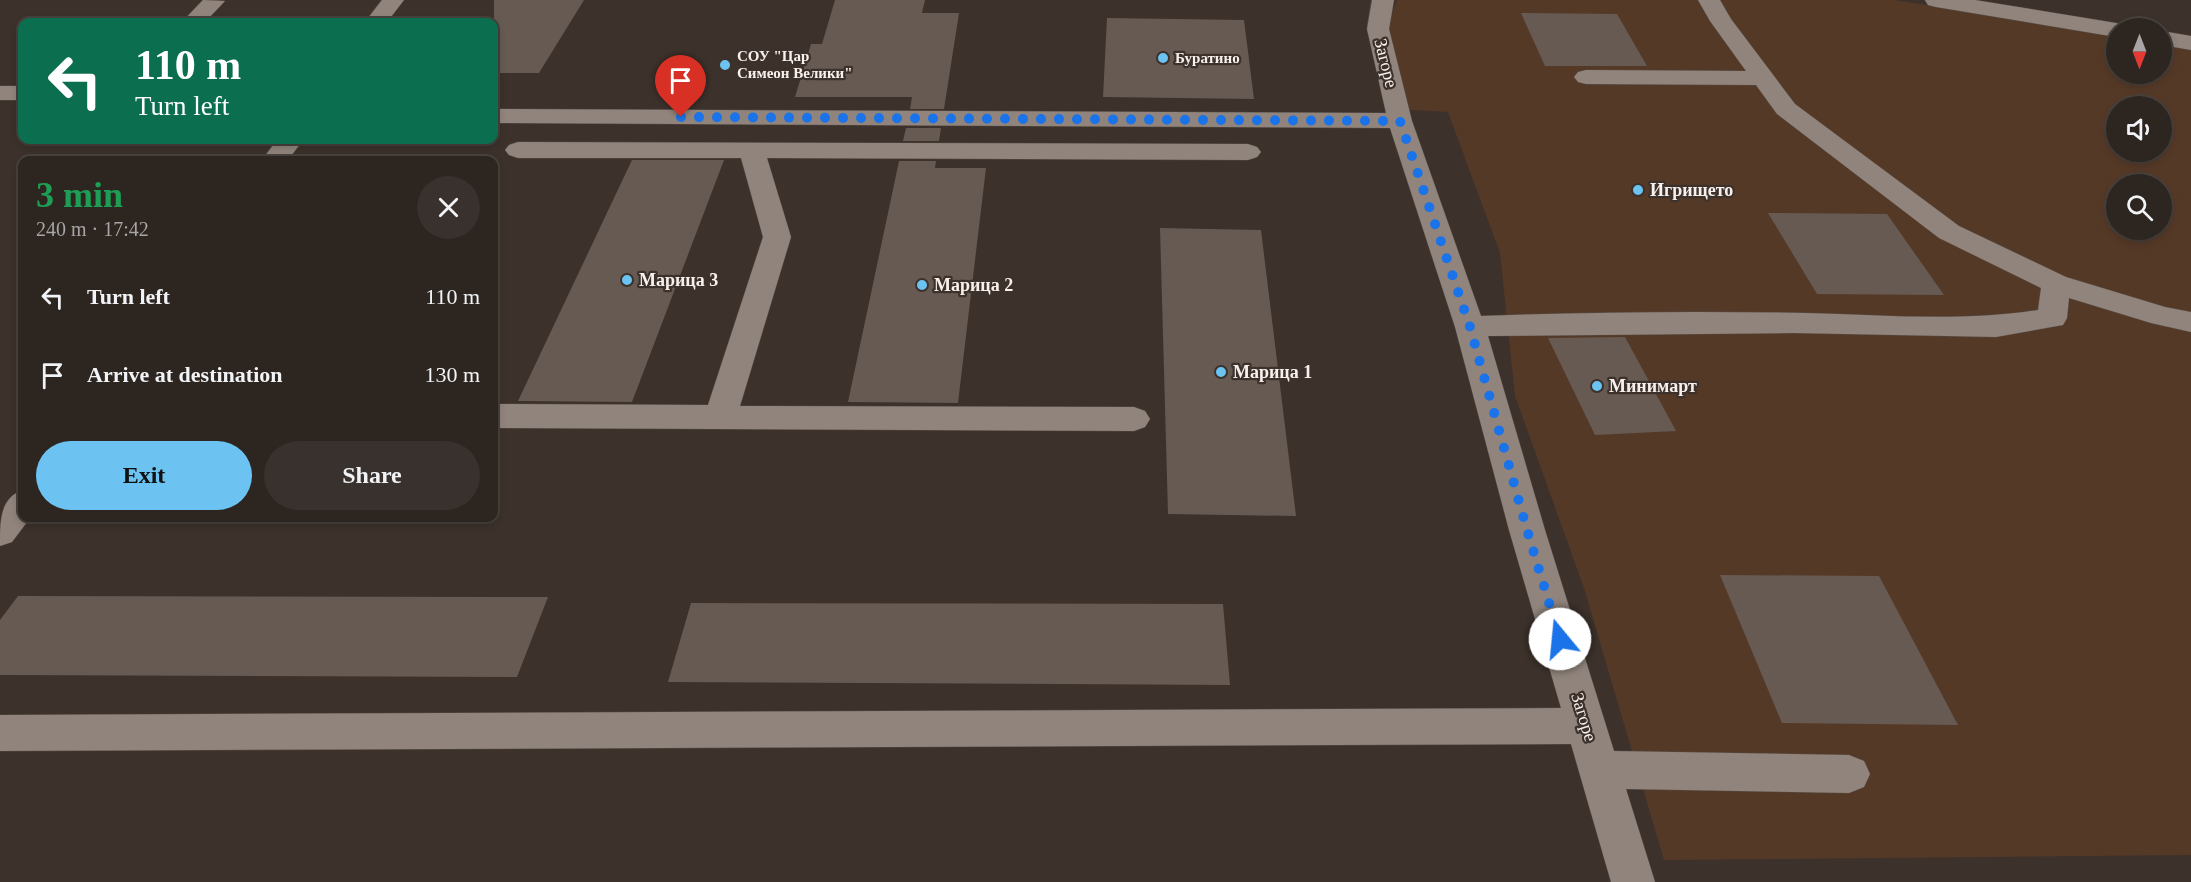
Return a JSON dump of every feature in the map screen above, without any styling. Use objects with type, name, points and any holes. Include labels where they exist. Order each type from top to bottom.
[{"type":"street","points":[[379,18],[393,0]]},
{"type":"street","name":"Загоре","points":[[1383,0],[1378,29],[1400,121],[1470,327],[1527,530],[1633,882]]},
{"type":"street","points":[[1709,0],[1721,21],[1786,109],[1949,232],[2056,284],[2162,316],[2191,322]]},
{"type":"street","points":[[1936,0],[2106,28]]},
{"type":"street","points":[[197,18],[214,1]]},
{"type":"street","points":[[2172,40],[2191,43]]},
{"type":"street","points":[[1586,77],[1763,78]]},
{"type":"street","points":[[0,93],[18,93]]},
{"type":"street","points":[[498,116],[1400,121]]},
{"type":"street","points":[[1126,119],[1129,152]]},
{"type":"street","points":[[518,150],[1248,152]]},
{"type":"street","points":[[720,417],[777,237],[752,150]]},
{"type":"street","points":[[1470,327],[1538,324],[1794,323],[1996,327],[2052,318],[2056,284]]},
{"type":"street","points":[[498,416],[1134,419]]},
{"type":"street","points":[[0,733],[1587,726]]},
{"type":"street","points":[[1600,770],[1849,774]]},
{"type":"shaded area","points":[[1397,0],[1894,0],[2106,33],[2106,84],[2172,84],[2172,44],[2191,47],[2191,855],[1664,860],[1584,588],[1515,396],[1500,253],[1448,112],[1397,109],[1387,26]]},
{"type":"building","points":[[494,0],[584,0],[539,73],[498,73],[498,18],[494,18]]},
{"type":"building","points":[[835,0],[925,0],[922,13],[959,13],[944,109],[910,109],[912,97],[795,97],[811,44],[822,44]]},
{"type":"building","points":[[1521,13],[1617,14],[1647,66],[1545,66]]},
{"type":"building","points":[[1107,18],[1244,20],[1254,99],[1103,97]]},
{"type":"building","points":[[906,128],[941,128],[939,141],[903,141]]},
{"type":"building","name":"Марица 3","points":[[632,160],[724,160],[632,402],[518,401]]},
{"type":"building","name":"Марица 2","points":[[899,161],[936,161],[935,168],[986,168],[958,403],[848,402]]},
{"type":"building","points":[[1768,213],[1887,214],[1944,295],[1817,294]]},
{"type":"building","name":"Марица 1","points":[[1160,228],[1261,230],[1296,516],[1168,514]]},
{"type":"building","points":[[1625,337],[1676,431],[1595,435],[1548,338]]},
{"type":"building","points":[[1720,575],[1879,576],[1958,725],[1782,723]]},
{"type":"building","points":[[18,596],[548,597],[517,677],[0,675],[0,620]]},
{"type":"building","points":[[691,603],[1223,604],[1230,685],[668,682]]},
{"type":"place","name":"Буратино","points":[[1163,58]]},
{"type":"place","name":"СОУ \"Цар Симеон Велики\"","points":[[725,65]]},
{"type":"place","name":"Игрището","points":[[1638,190]]},
{"type":"place","name":"Марица 3","points":[[627,280]]},
{"type":"place","name":"Марица 2","points":[[922,285]]},
{"type":"place","name":"Марица 1","points":[[1221,372]]},
{"type":"place","name":"Минимарт","points":[[1597,386]]},
{"type":"route","points":[[681,117],[1400,121],[1470,327],[1560,639]]}]
